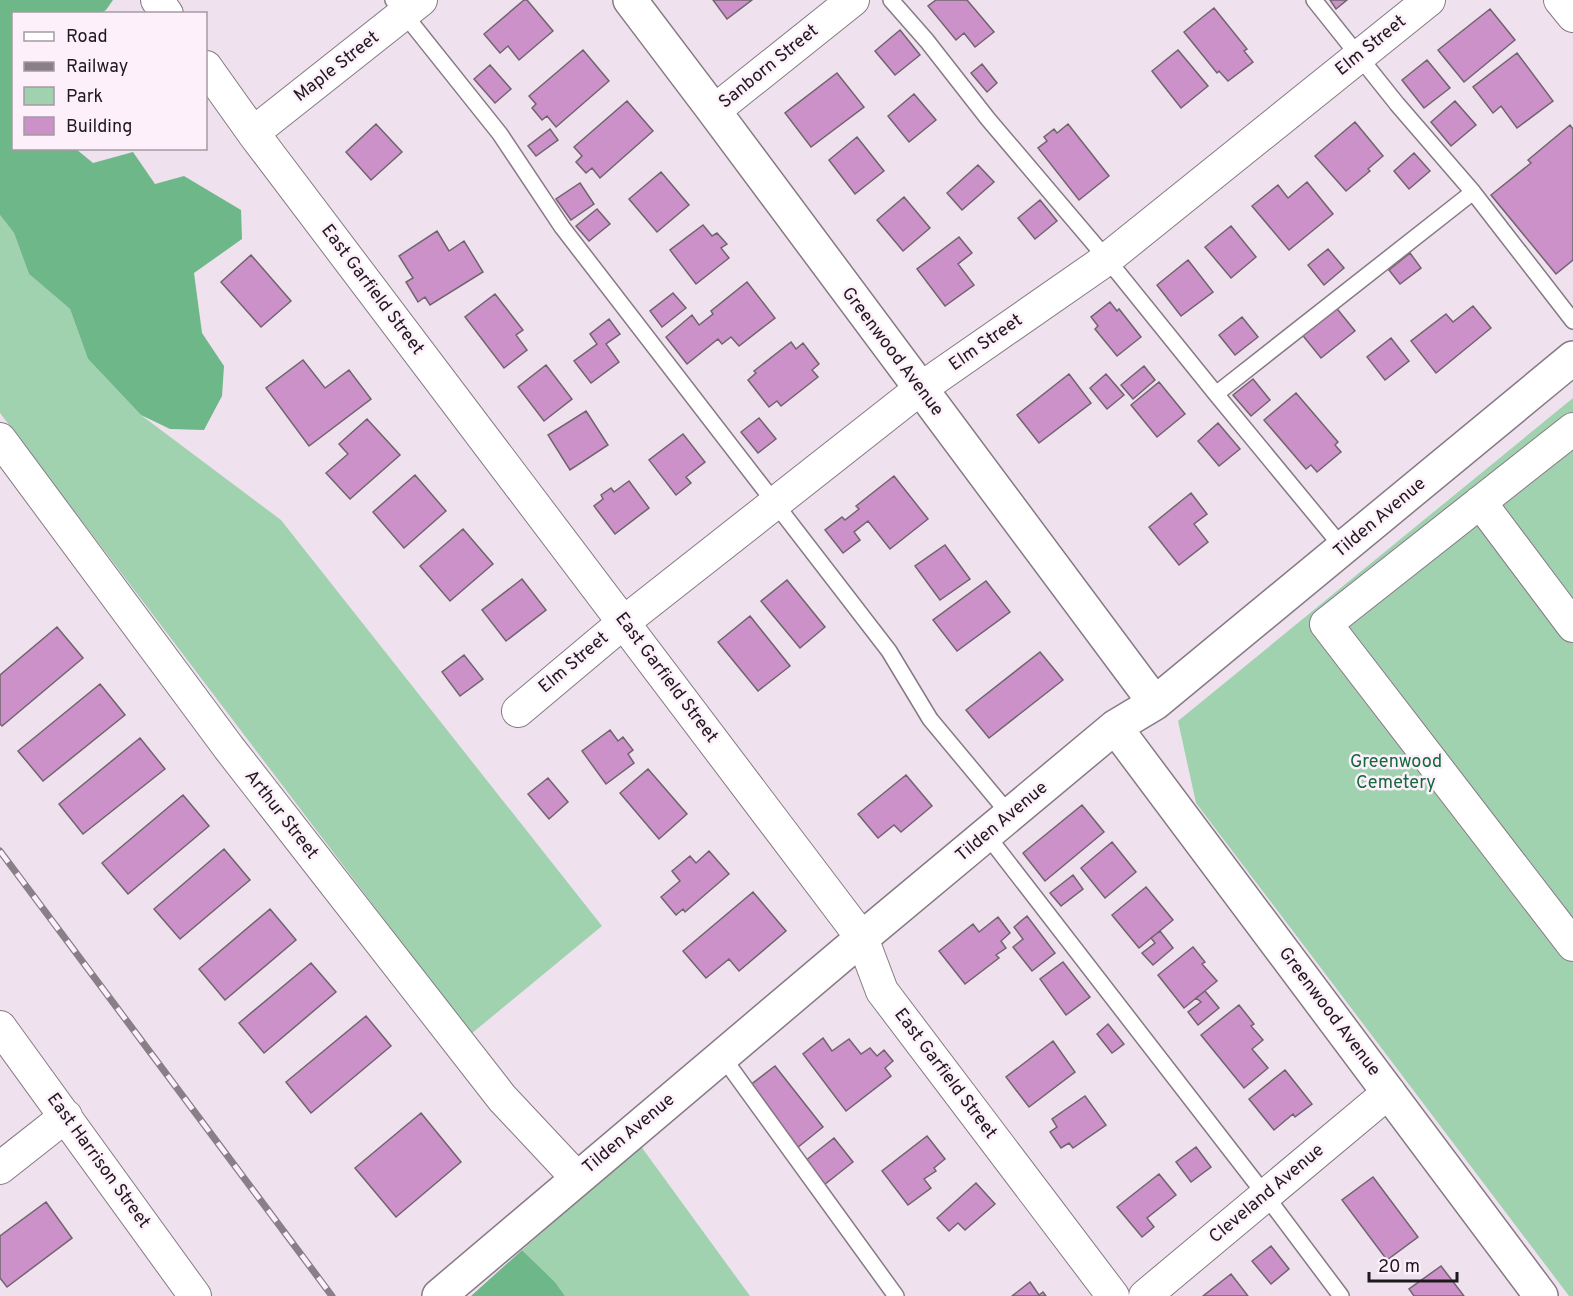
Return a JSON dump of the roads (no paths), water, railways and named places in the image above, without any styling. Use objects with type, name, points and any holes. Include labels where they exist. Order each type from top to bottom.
[{"type":"street","name":"Greenwood Avenue","points":[[630,0],[1155,703]]},
{"type":"street","name":"Sanborn Street","points":[[714,111],[853,0]]},
{"type":"street","name":"Elm Street","points":[[518,711],[624,622],[920,389],[1107,259],[1429,0]]},
{"type":"street","points":[[1560,0],[1573,16]]},
{"type":"street","name":"Maple Street","points":[[253,133],[406,5]]},
{"type":"street","name":"East Garfield Street","points":[[207,68],[253,133],[862,938],[882,991],[1113,1296]]},
{"type":"street","name":"Tilden Avenue","points":[[439,1296],[1115,727],[1155,703],[1573,358]]},
{"type":"street","points":[[1573,429],[1326,624],[1573,945]]},
{"type":"street","name":"Arthur Street","points":[[0,439],[273,805],[502,1098],[577,1178]]},
{"type":"street","points":[[1480,502],[1573,626]]},
{"type":"street","name":"Greenwood Avenue","points":[[1115,727],[1541,1296]]},
{"type":"street","name":"East Harrison Street","points":[[0,1027],[195,1296]]},
{"type":"street","name":"Cleveland Avenue","points":[[1145,1296],[1389,1092]]},
{"type":"street","points":[[0,1168],[66,1116]]},
{"type":"lane","points":[[891,0],[1107,259],[1343,548]]},
{"type":"lane","points":[[1314,0],[1397,104],[1473,192],[1573,321]]},
{"type":"lane","points":[[406,5],[500,134],[562,227],[889,651],[998,825],[1341,1296]]},
{"type":"lane","points":[[1216,394],[1473,192]]},
{"type":"lane","points":[[722,1056],[896,1296]]},
{"type":"railway","points":[[0,851],[332,1296]]},
{"type":"park label","name":"Greenwood Cemetery","points":[[1396,772]]}]
